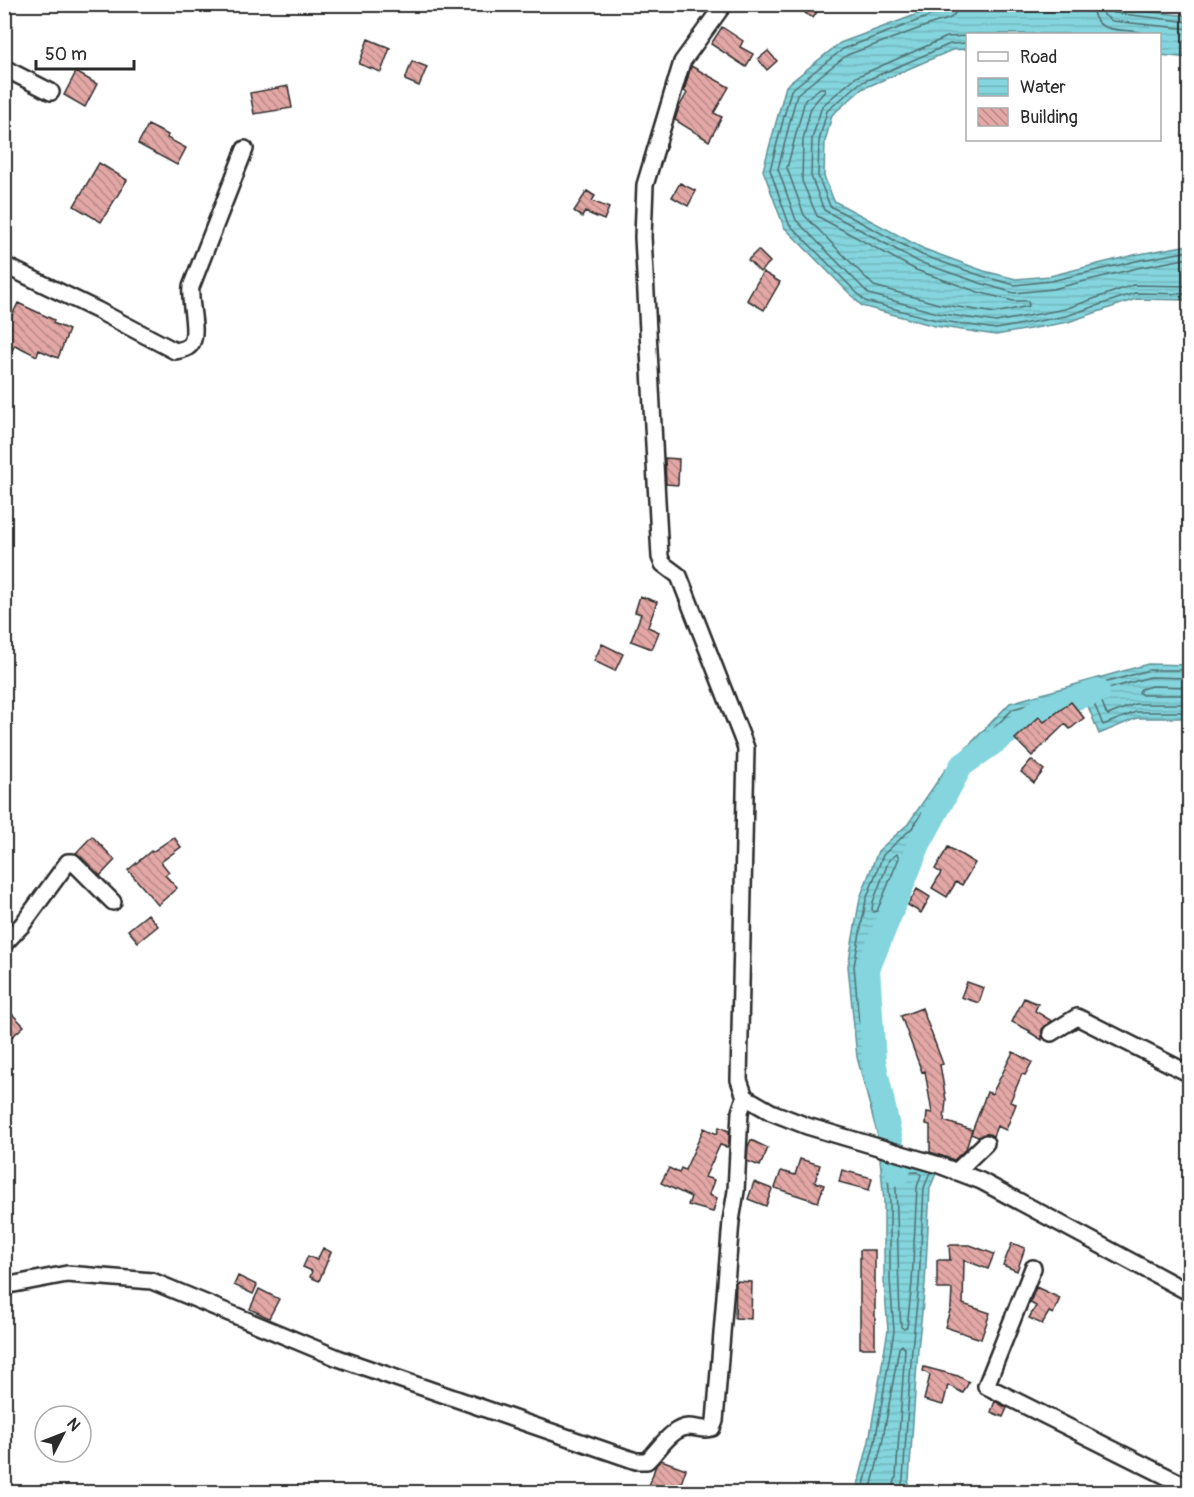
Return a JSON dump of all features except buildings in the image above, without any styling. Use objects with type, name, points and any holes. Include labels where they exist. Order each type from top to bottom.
[{"type":"street","points":[[4,1286],[68,1274],[152,1281],[338,1358],[636,1461],[647,1461],[673,1433],[689,1427],[704,1431],[712,1428],[716,1421],[740,1112],[745,1097],[739,1080],[746,748],[679,576],[663,564],[660,557],[644,237],[645,185],[682,62],[724,4]]},
{"type":"street","points":[[4,68],[51,92]]},
{"type":"street","points":[[4,265],[97,310],[168,348],[175,351],[187,348],[192,342],[194,333],[191,287],[245,149]]},
{"type":"street","points":[[4,944],[22,925],[64,865],[69,862],[73,862],[113,902]]},
{"type":"street","points":[[1051,1033],[1077,1017],[1190,1074]]},
{"type":"street","points":[[745,1097],[771,1112],[807,1126],[939,1165],[981,1181],[1190,1293]]},
{"type":"street","points":[[956,1172],[986,1143]]},
{"type":"street","points":[[1033,1268],[987,1386],[1190,1488]]},
{"type":"water","points":[[974,4],[1086,5],[1189,16],[1189,58],[1161,55],[1161,33],[966,33],[966,49],[952,50],[862,89],[832,115],[825,142],[824,176],[834,201],[924,249],[984,271],[1016,279],[1050,276],[1134,255],[1189,245],[1189,300],[1136,299],[1068,322],[996,335],[935,326],[862,306],[784,227],[763,170],[786,86],[840,43],[934,8]]},
{"type":"water","points":[[1148,664],[1189,665],[1189,718],[1137,718],[1099,734],[1084,696],[1041,709],[961,766],[919,844],[868,969],[874,1061],[895,1159],[937,1171],[930,1188],[925,1284],[909,1480],[905,1492],[856,1492],[869,1441],[888,1330],[884,1281],[884,1202],[878,1137],[857,1057],[848,966],[860,898],[878,851],[908,824],[945,770],[1010,703]]},
{"type":"waterway","points":[[898,1174],[874,1061],[868,969],[919,844],[961,766],[1041,709],[1098,691]]}]
